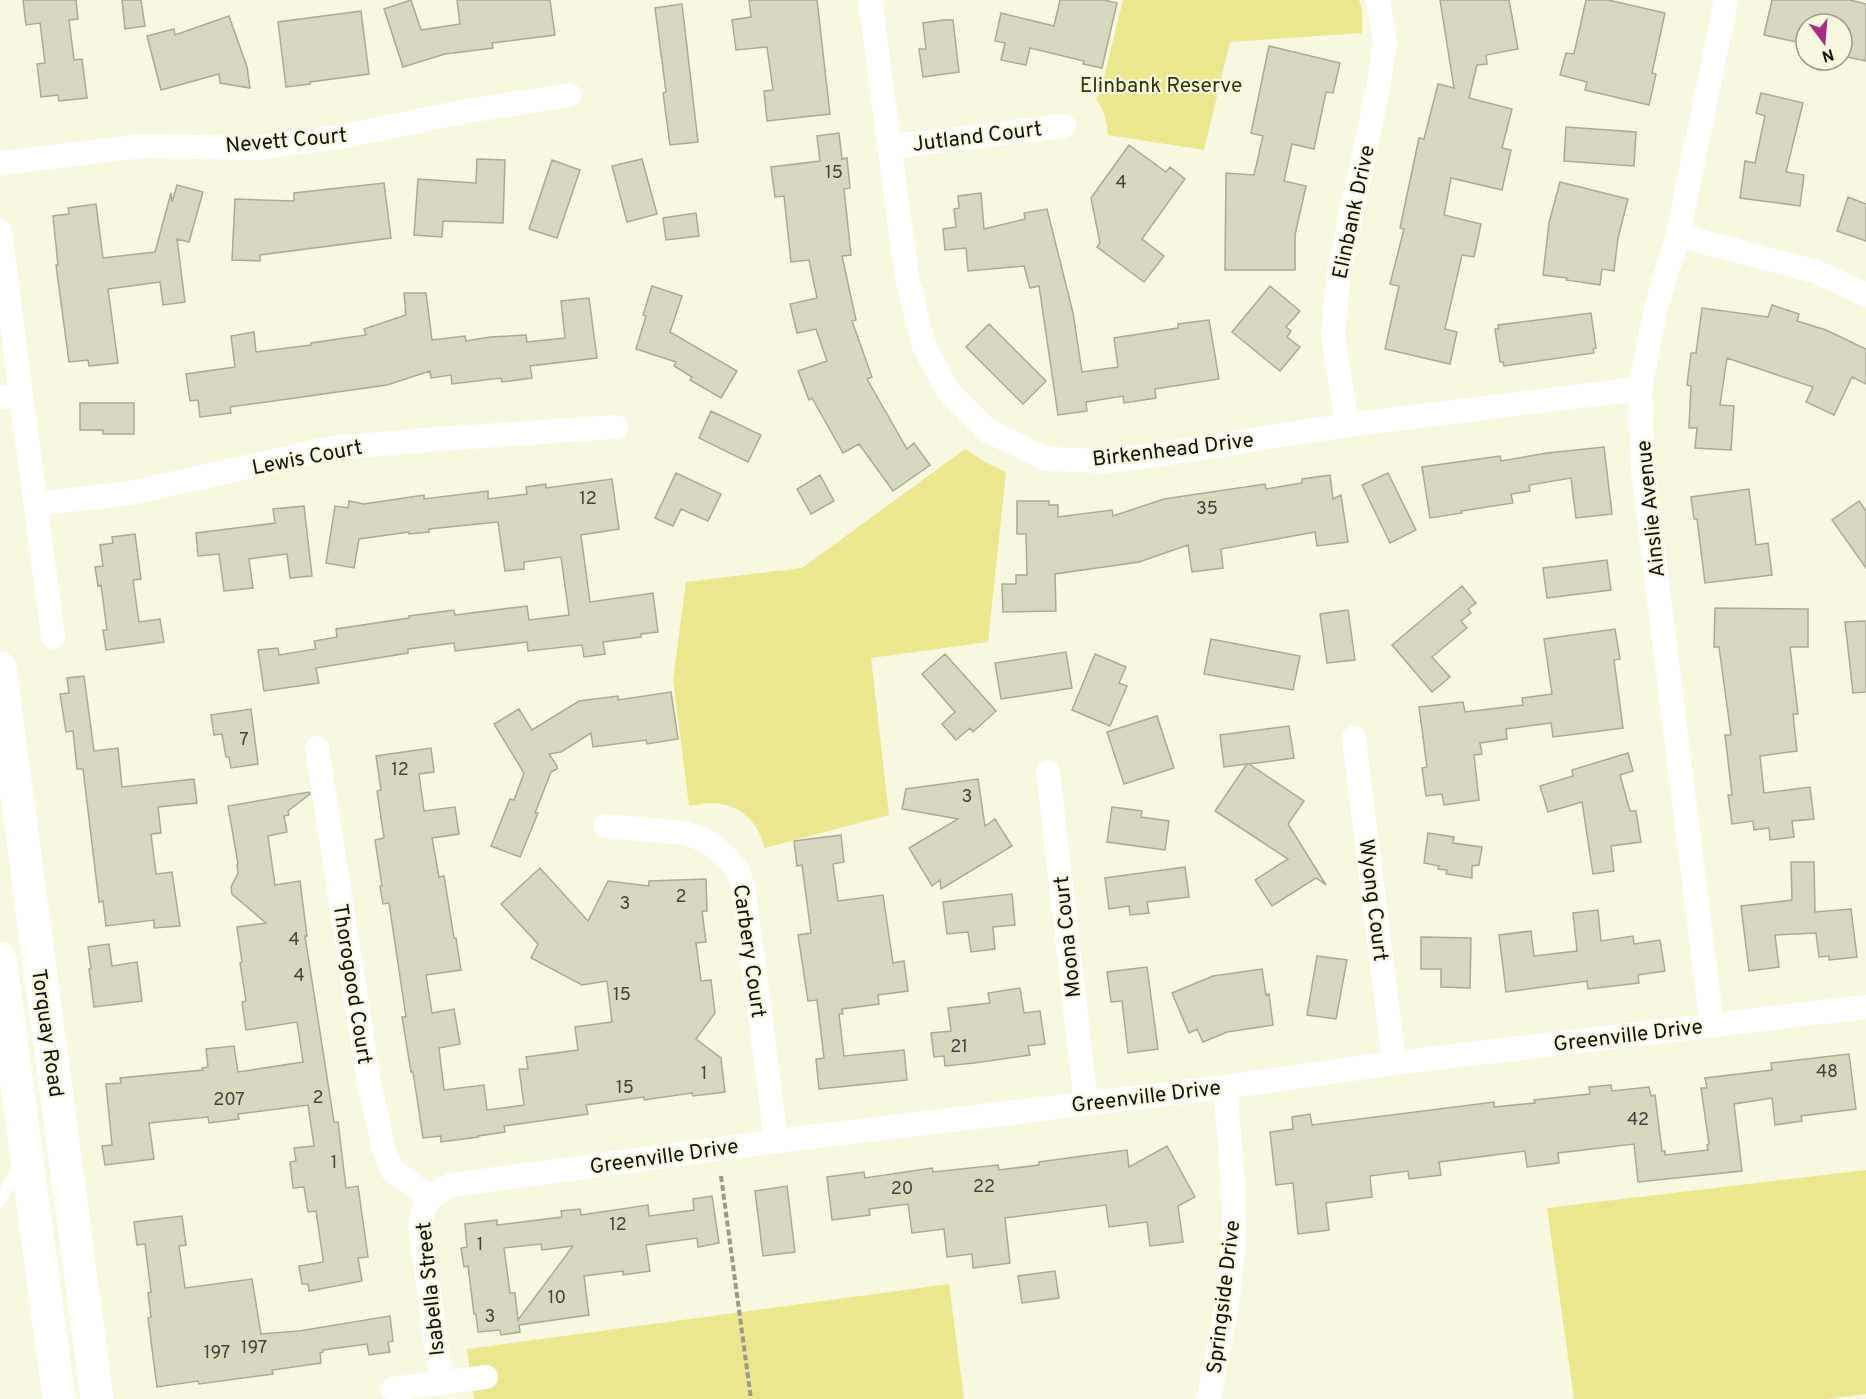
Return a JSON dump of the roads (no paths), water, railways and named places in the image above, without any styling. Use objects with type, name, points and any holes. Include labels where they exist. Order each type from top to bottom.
[{"type":"main road","name":"Torquay Road","points":[[0,668],[97,1399]]},
{"type":"main road","name":"Torquay Road","points":[[0,958],[59,1399]]},
{"type":"street","name":"Birkenhead Drive","points":[[870,0],[907,278],[922,344],[948,391],[988,431],[1047,459],[1104,461],[1347,425],[1640,389]]},
{"type":"street","name":"Elinbank Drive","points":[[1347,425],[1333,335],[1339,272],[1378,90],[1384,42],[1378,0]]},
{"type":"street","name":"Ainslie Avenue","points":[[1712,1025],[1643,471],[1640,389],[1656,307],[1678,235],[1726,0]]},
{"type":"street","name":"Nevett Court","points":[[0,163],[143,146],[255,148],[345,136],[462,112],[569,95]]},
{"type":"street","name":"Jutland Court","points":[[889,147],[1065,126]]},
{"type":"street","points":[[0,231],[11,396],[36,504],[53,637]]},
{"type":"street","points":[[1678,235],[1817,272],[1866,294]]},
{"type":"street","name":"Lewis Court","points":[[36,504],[131,493],[332,448],[616,427]]},
{"type":"street","name":"Wyong Court","points":[[1354,738],[1394,1063]]},
{"type":"street","name":"Thorogood Court","points":[[317,748],[368,1077],[384,1150],[392,1170],[430,1198]]},
{"type":"street","name":"Moona Court","points":[[1048,771],[1086,1103]]},
{"type":"street","name":"Carbery Court","points":[[605,826],[685,833],[706,841],[738,870],[744,890],[776,1141]]},
{"type":"street","name":"Greenville Drive","points":[[430,1198],[438,1191],[458,1184],[776,1141],[1225,1087],[1394,1063],[1866,1007]]},
{"type":"street","name":"Springside Drive","points":[[1209,1399],[1226,1303],[1233,1245],[1234,1201],[1225,1087]]},
{"type":"street","name":"Isabella Street","points":[[430,1198],[422,1213],[420,1228],[441,1382]]},
{"type":"street","points":[[393,1389],[486,1377]]},
{"type":"lane","points":[[0,1201],[26,1152]]},
{"type":"park label","name":"Elinbank Reserve","points":[[1161,85]]}]
